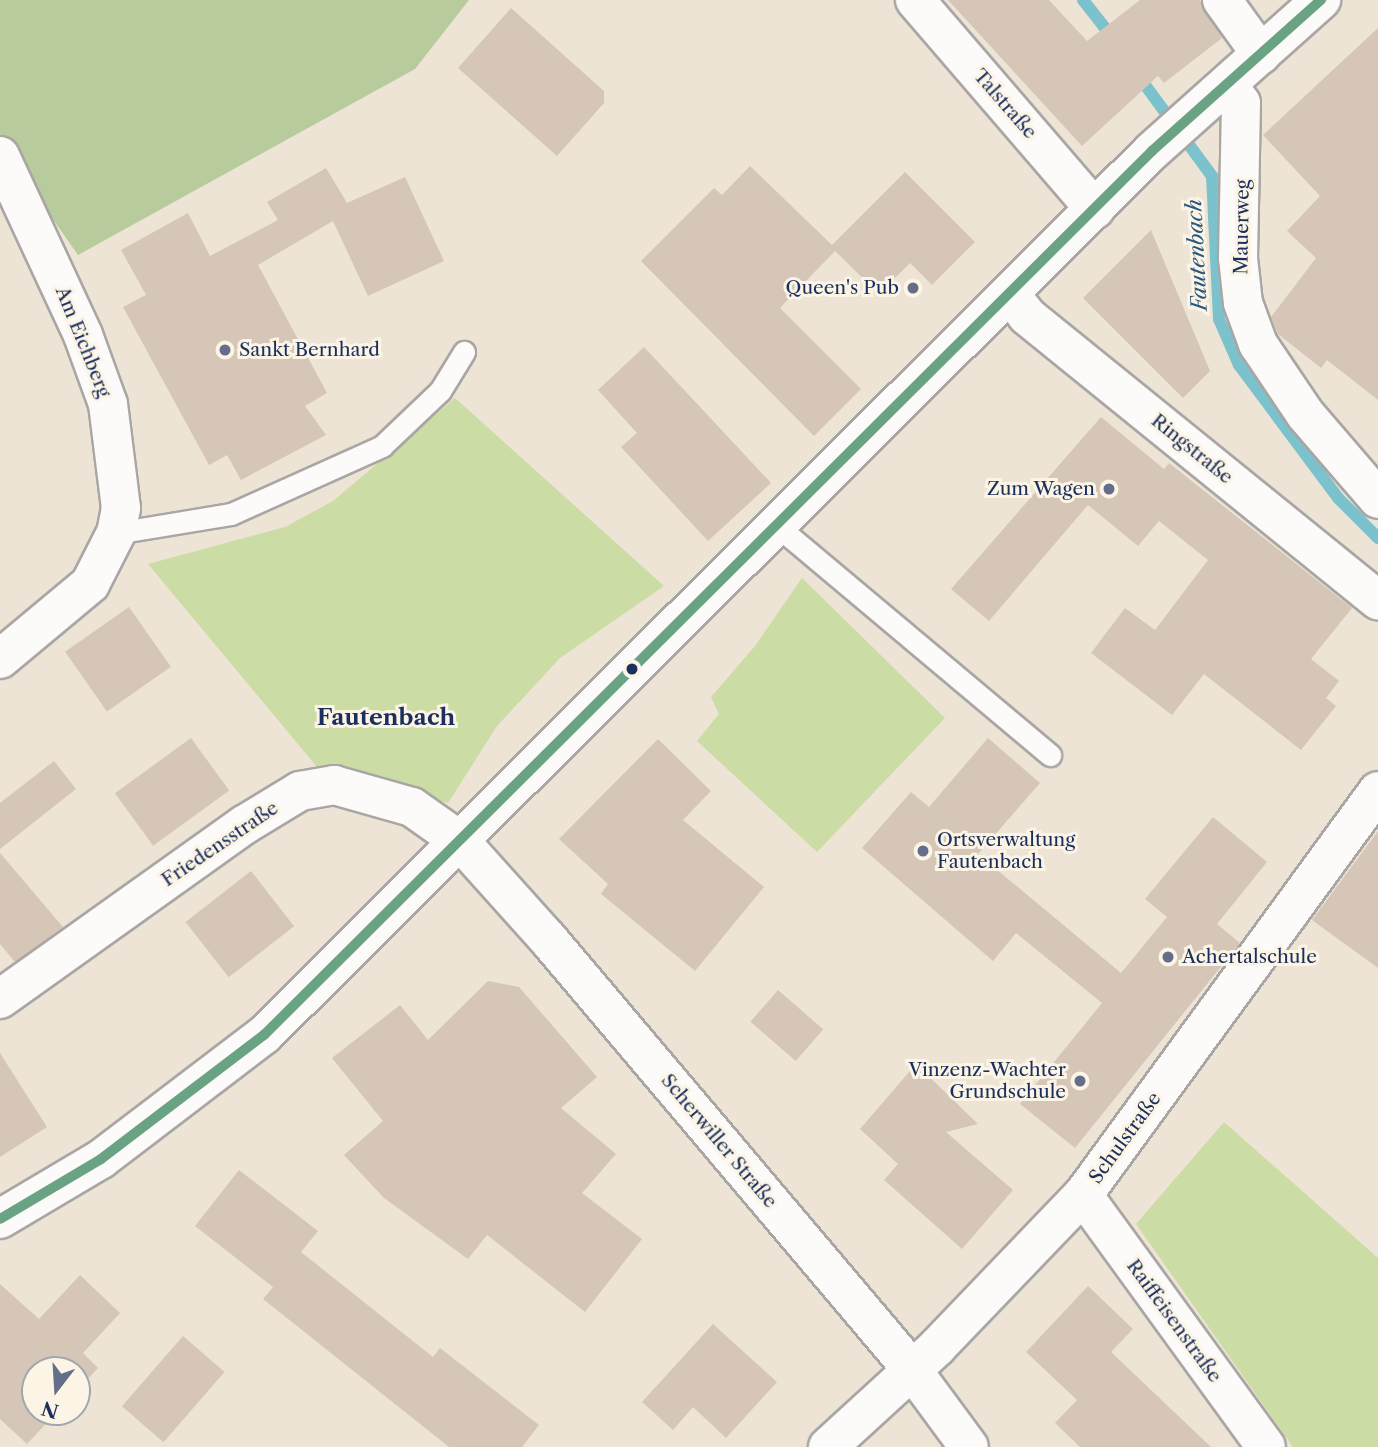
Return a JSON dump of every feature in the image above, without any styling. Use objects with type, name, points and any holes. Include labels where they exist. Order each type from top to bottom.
[{"type":"street","name":"Talstraße","points":[[915,0],[1095,209]]},
{"type":"street","points":[[1222,0],[1261,54]]},
{"type":"street","points":[[0,1219],[101,1159],[264,1035],[1152,151],[1321,0]]},
{"type":"street","name":"Mauerweg","points":[[1228,84],[1241,103],[1238,258],[1243,303],[1258,344],[1306,414],[1378,499]]},
{"type":"street","name":"Am Eichberg","points":[[0,156],[83,335],[108,404],[121,508],[116,533],[90,584],[0,659]]},
{"type":"street","name":"Ringstraße","points":[[1010,294],[1027,316],[1378,600]]},
{"type":"street","name":"Friedensstraße","points":[[0,999],[244,825],[300,791],[334,785],[412,807],[460,841]]},
{"type":"street","name":"Schulstraße","points":[[828,1447],[911,1367],[937,1347],[1083,1195],[1378,791]]},
{"type":"street","name":"Scherwiller Straße","points":[[460,841],[548,939],[911,1367],[969,1447]]},
{"type":"street","name":"Raiffeisenstraße","points":[[1083,1195],[1266,1447]]},
{"type":"lane","points":[[116,533],[231,514],[382,446],[440,391],[464,352]]},
{"type":"lane","points":[[776,525],[1050,755]]},
{"type":"green space","points":[[0,0],[469,0],[415,69],[78,255],[0,144]]},
{"type":"green space","points":[[455,398],[664,586],[560,658],[497,726],[448,803],[322,773],[148,564],[285,527],[333,501]]},
{"type":"green space","points":[[802,578],[945,718],[817,852],[697,741],[719,714],[711,697],[755,646]]},
{"type":"green space","points":[[1224,1122],[1378,1258],[1378,1447],[1293,1447],[1136,1224]]},
{"type":"building","points":[[948,0],[1049,0],[1087,41],[1140,0],[1200,0],[1222,38],[1164,83],[1158,76],[1082,146]]},
{"type":"building","points":[[511,8],[604,91],[604,103],[557,156],[458,68]]},
{"type":"building","points":[[1378,28],[1378,400],[1327,360],[1321,368],[1278,334],[1271,317],[1316,258],[1287,231],[1320,196],[1263,135]]},
{"type":"building","points":[[750,166],[832,245],[905,172],[975,242],[932,285],[910,263],[879,294],[835,251],[780,308],[861,389],[814,436],[641,261],[714,188],[722,195]]},
{"type":"building","name":"Sankt Bernhard","points":[[326,168],[347,203],[405,177],[444,261],[368,296],[333,221],[258,265],[327,393],[305,406],[326,435],[241,480],[227,455],[209,465],[123,307],[146,295],[121,250],[188,213],[210,256],[278,220],[267,202]]},
{"type":"building","points":[[1151,230],[1210,371],[1183,398],[1083,298]]},
{"type":"building","points":[[644,347],[771,483],[708,541],[621,447],[637,433],[598,390]]},
{"type":"building","points":[[1101,417],[1164,469],[1169,463],[1352,608],[1311,659],[1339,681],[1326,698],[1336,706],[1301,750],[1204,674],[1172,715],[1091,653],[1125,608],[1155,630],[1208,560],[1159,521],[1138,546],[1088,505],[989,621],[951,589]]},
{"type":"building","points":[[129,607],[171,667],[107,712],[65,652]]},
{"type":"building","points":[[191,738],[229,791],[153,846],[115,793]]},
{"type":"building","points":[[988,738],[1040,783],[978,854],[1121,973],[1167,917],[1145,899],[1213,817],[1267,862],[1217,924],[1240,943],[1075,1148],[1020,1104],[1102,1003],[1016,933],[993,961],[862,848],[911,792],[929,807]]},
{"type":"building","points":[[658,739],[711,791],[683,820],[764,887],[695,971],[601,894],[608,884],[559,839]]},
{"type":"building","points":[[54,761],[76,789],[0,849],[0,803]]},
{"type":"building","points":[[1378,831],[1378,968],[1312,920]]},
{"type":"building","points":[[0,853],[63,927],[15,962],[0,944]]},
{"type":"building","points":[[251,871],[294,926],[229,977],[186,922]]},
{"type":"building","points":[[488,981],[519,987],[597,1077],[561,1108],[616,1154],[582,1193],[642,1239],[585,1312],[487,1235],[468,1259],[384,1198],[344,1155],[383,1121],[332,1058],[400,1005],[428,1040]]},
{"type":"building","points":[[778,990],[823,1029],[796,1061],[750,1022]]},
{"type":"building","points":[[0,1053],[47,1127],[0,1157]]},
{"type":"building","points":[[916,1064],[978,1124],[946,1132],[1013,1190],[962,1249],[884,1180],[898,1164],[860,1129]]},
{"type":"building","points":[[239,1170],[318,1231],[301,1252],[433,1357],[440,1348],[539,1425],[522,1447],[449,1447],[263,1299],[273,1287],[195,1226]]},
{"type":"building","points":[[80,1275],[120,1313],[83,1353],[86,1356],[21,1356],[21,1426],[44,1426],[27,1444],[0,1419],[0,1284],[39,1319]]},
{"type":"building","points":[[1088,1286],[1133,1329],[1111,1352],[1211,1447],[1080,1447],[1055,1423],[1077,1400],[1026,1352]]},
{"type":"building","points":[[713,1324],[777,1382],[726,1438],[693,1407],[673,1430],[642,1402]]},
{"type":"building","points":[[183,1336],[225,1372],[163,1442],[122,1406]]},
{"type":"building","points":[[91,1361],[98,1368],[91,1375]]},
{"type":"waterway","name":"Fautenbach","points":[[1083,0],[1113,38]]},
{"type":"waterway","name":"Fautenbach","points":[[1137,74],[1212,176],[1219,319],[1239,365],[1338,498],[1378,538]]},
{"type":"transit line","points":[[0,1219],[101,1159],[264,1035],[1152,151],[1321,0]]},
{"type":"place","name":"Queen's Pub","points":[[913,288]]},
{"type":"place","name":"Sankt Bernhard","points":[[225,350]]},
{"type":"place","name":"Zum Wagen","points":[[1109,489]]},
{"type":"place","name":"Ortsverwaltung Fautenbach","points":[[923,851]]},
{"type":"place","name":"Achertalschule","points":[[1168,957]]},
{"type":"place","name":"Vinzenz-Wachter Grundschule","points":[[1080,1081]]},
{"type":"district","name":"Fautenbach","points":[[386,717]]}]
